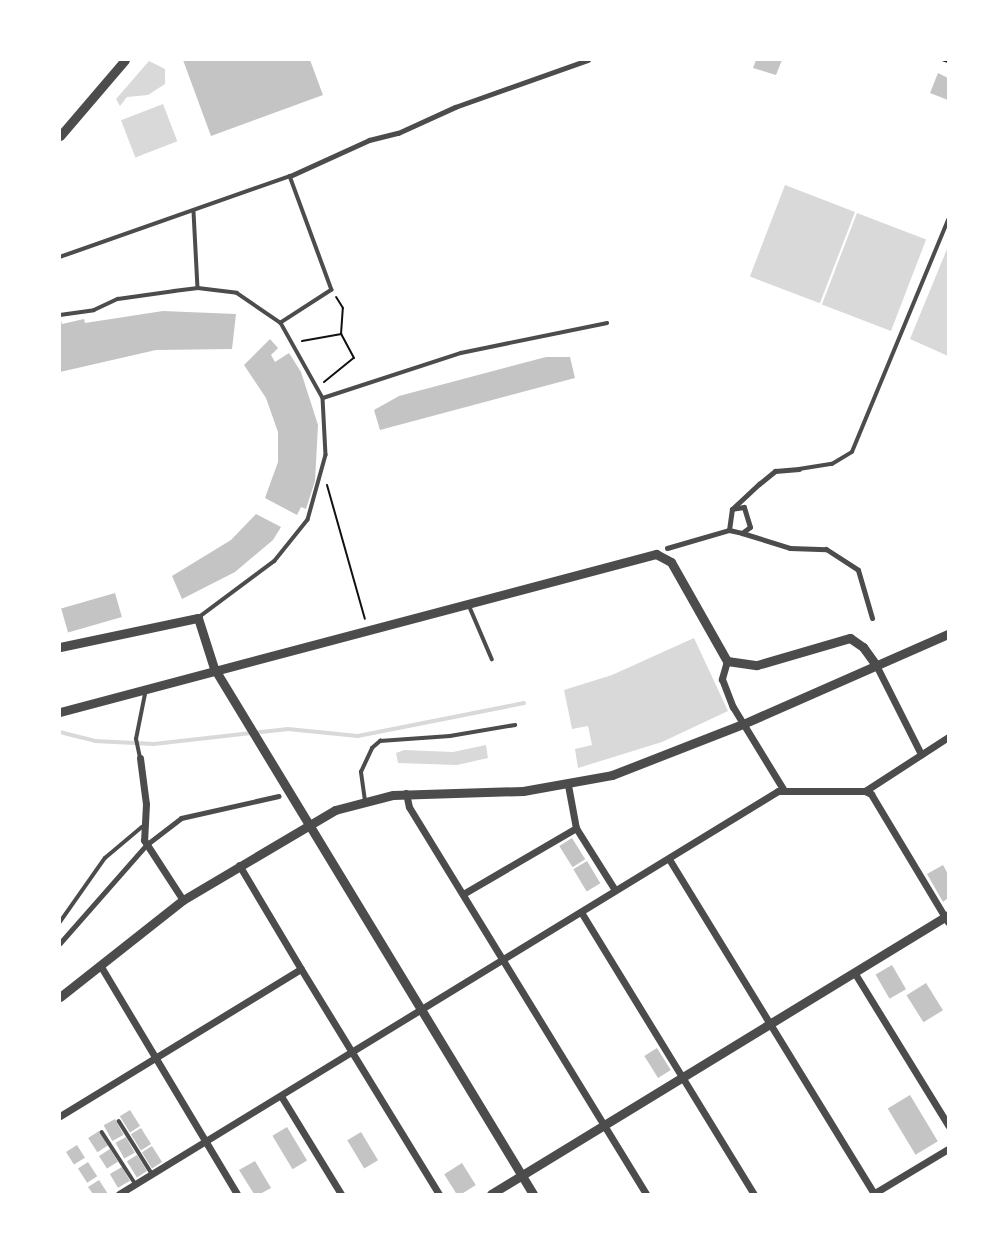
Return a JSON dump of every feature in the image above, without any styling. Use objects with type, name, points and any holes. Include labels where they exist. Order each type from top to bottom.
[{"type":"street","points":[[60,136],[125,60]]},
{"type":"street","points":[[290,176],[369,140],[398,133],[462,104],[588,60]]},
{"type":"street","points":[[729,530],[732,509],[775,471],[799,469]]},
{"type":"street","points":[[732,509],[744,508],[750,515],[750,527],[742,533]]},
{"type":"street","points":[[667,548],[729,530],[790,548],[826,549],[858,570],[872,618]]},
{"type":"street","points":[[60,712],[214,668],[660,554],[674,566],[727,661],[722,679],[743,724],[783,789]]},
{"type":"street","points":[[60,648],[198,618],[214,668],[533,1195]]},
{"type":"street","points":[[60,997],[183,900],[307,824],[365,801],[405,793],[568,785],[627,770],[743,724],[948,634]]},
{"type":"street","points":[[727,661],[757,665],[850,638],[863,647],[876,665],[921,754]]},
{"type":"street","points":[[864,790],[948,737]]},
{"type":"street","points":[[140,758],[146,804],[142,827],[146,845],[183,900]]},
{"type":"street","points":[[568,785],[576,828],[615,890]]},
{"type":"street","points":[[122,1194],[783,789],[864,790],[871,794],[947,918],[491,1195]]},
{"type":"street","points":[[405,793],[409,807],[646,1195]]},
{"type":"street","points":[[60,943],[146,845],[196,812],[247,806],[279,796]]},
{"type":"street","points":[[463,894],[576,828]]},
{"type":"street","points":[[669,859],[874,1194],[948,1149]]},
{"type":"street","points":[[239,865],[439,1195]]},
{"type":"street","points":[[581,912],[754,1195]]},
{"type":"street","points":[[100,965],[237,1195]]},
{"type":"street","points":[[60,1116],[301,969]]},
{"type":"street","points":[[855,972],[948,1125]]},
{"type":"street","points":[[281,1096],[341,1195]]},
{"type":"lane","points":[[60,257],[290,176],[332,290],[281,323]]},
{"type":"lane","points":[[194,212],[198,288]]},
{"type":"lane","points":[[799,469],[832,464],[852,452],[948,220]]},
{"type":"lane","points":[[60,315],[94,310],[118,299],[198,288],[237,293],[281,323],[295,343],[323,398],[326,455],[321,481],[308,520],[287,550],[198,618]]},
{"type":"lane","points":[[323,398],[461,353],[607,323]]},
{"type":"lane","points":[[468,603],[492,659]]},
{"type":"lane","points":[[140,758],[136,739],[147,698],[146,687]]},
{"type":"lane","points":[[365,801],[361,772],[372,748],[380,741],[515,725]]},
{"type":"lane","points":[[60,922],[105,858],[142,827]]},
{"type":"lane","points":[[119,1121],[152,1174]]},
{"type":"lane","points":[[102,1132],[136,1184]]},
{"type":"path","points":[[942,60],[948,62]]},
{"type":"path","points":[[320,392],[333,372],[351,365],[354,358],[341,334],[343,308],[332,290]]},
{"type":"path","points":[[295,343],[341,334]]},
{"type":"path","points":[[321,481],[330,488],[365,619]]},
{"type":"shaded area","points":[[149,61],[165,69],[165,84],[148,95],[127,97],[120,106],[116,99]]},
{"type":"shaded area","points":[[163,104],[177,141],[135,157],[121,120]]},
{"type":"shaded area","points":[[785,185],[855,212],[820,303],[750,276]]},
{"type":"shaded area","points":[[857,213],[926,240],[891,331],[822,304]]},
{"type":"shaded area","points":[[948,249],[948,356],[910,339]]},
{"type":"shaded area","points":[[694,638],[728,711],[662,742],[578,768],[575,749],[592,745],[588,726],[572,729],[564,690],[612,675]]},
{"type":"shaded area","points":[[486,745],[488,758],[457,765],[398,763],[396,753],[404,750],[453,752]]},
{"type":"building","points":[[183,60],[310,60],[323,95],[211,136]]},
{"type":"building","points":[[756,60],[782,60],[776,75],[753,68]]},
{"type":"building","points":[[938,73],[948,78],[948,100],[930,93]]},
{"type":"building","points":[[163,311],[236,314],[232,349],[156,350],[60,372],[60,317],[62,324],[84,319],[85,323]]},
{"type":"building","points":[[270,339],[278,348],[271,355],[275,362],[289,353],[301,372],[318,425],[315,481],[306,509],[301,507],[297,515],[265,498],[278,462],[278,432],[266,398],[244,365]]},
{"type":"building","points":[[546,357],[570,357],[575,378],[380,430],[374,410],[399,396]]},
{"type":"building","points":[[256,514],[281,527],[273,540],[235,572],[182,599],[172,576],[231,540]]},
{"type":"building","points":[[115,593],[122,617],[68,632],[61,608]]},
{"type":"building","points":[[572,838],[585,859],[573,867],[559,846]]},
{"type":"building","points":[[587,861],[600,883],[587,892],[573,869]]},
{"type":"building","points":[[943,865],[948,874],[948,898],[943,902],[927,874]]},
{"type":"building","points":[[892,965],[906,989],[890,999],[876,974]]},
{"type":"building","points":[[926,983],[943,1010],[923,1022],[906,995]]},
{"type":"building","points":[[657,1048],[671,1070],[658,1078],[644,1056]]},
{"type":"building","points":[[910,1095],[938,1141],[916,1155],[888,1108]]},
{"type":"building","points":[[130,1110],[140,1126],[130,1132],[120,1116]]},
{"type":"building","points":[[115,1119],[124,1135],[112,1141],[104,1125]]},
{"type":"building","points":[[287,1127],[307,1160],[293,1169],[272,1136]]},
{"type":"building","points":[[141,1128],[151,1144],[141,1150],[131,1134]]},
{"type":"building","points":[[99,1131],[108,1145],[97,1152],[88,1138]]},
{"type":"building","points":[[361,1132],[378,1160],[364,1169],[347,1140]]},
{"type":"building","points":[[126,1137],[135,1153],[124,1159],[116,1143]]},
{"type":"building","points":[[77,1145],[85,1158],[74,1165],[66,1152]]},
{"type":"building","points":[[152,1146],[162,1162],[152,1168],[142,1152]]},
{"type":"building","points":[[110,1149],[118,1162],[107,1169],[99,1156]]},
{"type":"building","points":[[137,1155],[147,1171],[137,1177],[127,1161]]},
{"type":"building","points":[[255,1161],[271,1188],[260,1194],[254,1194],[239,1170]]},
{"type":"building","points":[[88,1162],[97,1176],[87,1183],[78,1169]]},
{"type":"building","points":[[462,1163],[476,1185],[457,1194],[444,1174]]},
{"type":"building","points":[[122,1167],[130,1181],[118,1188],[110,1174]]},
{"type":"building","points":[[99,1180],[108,1194],[93,1194],[88,1187]]},
{"type":"waterway","points":[[60,732],[95,741],[154,744],[288,729],[358,736],[524,703]]}]
